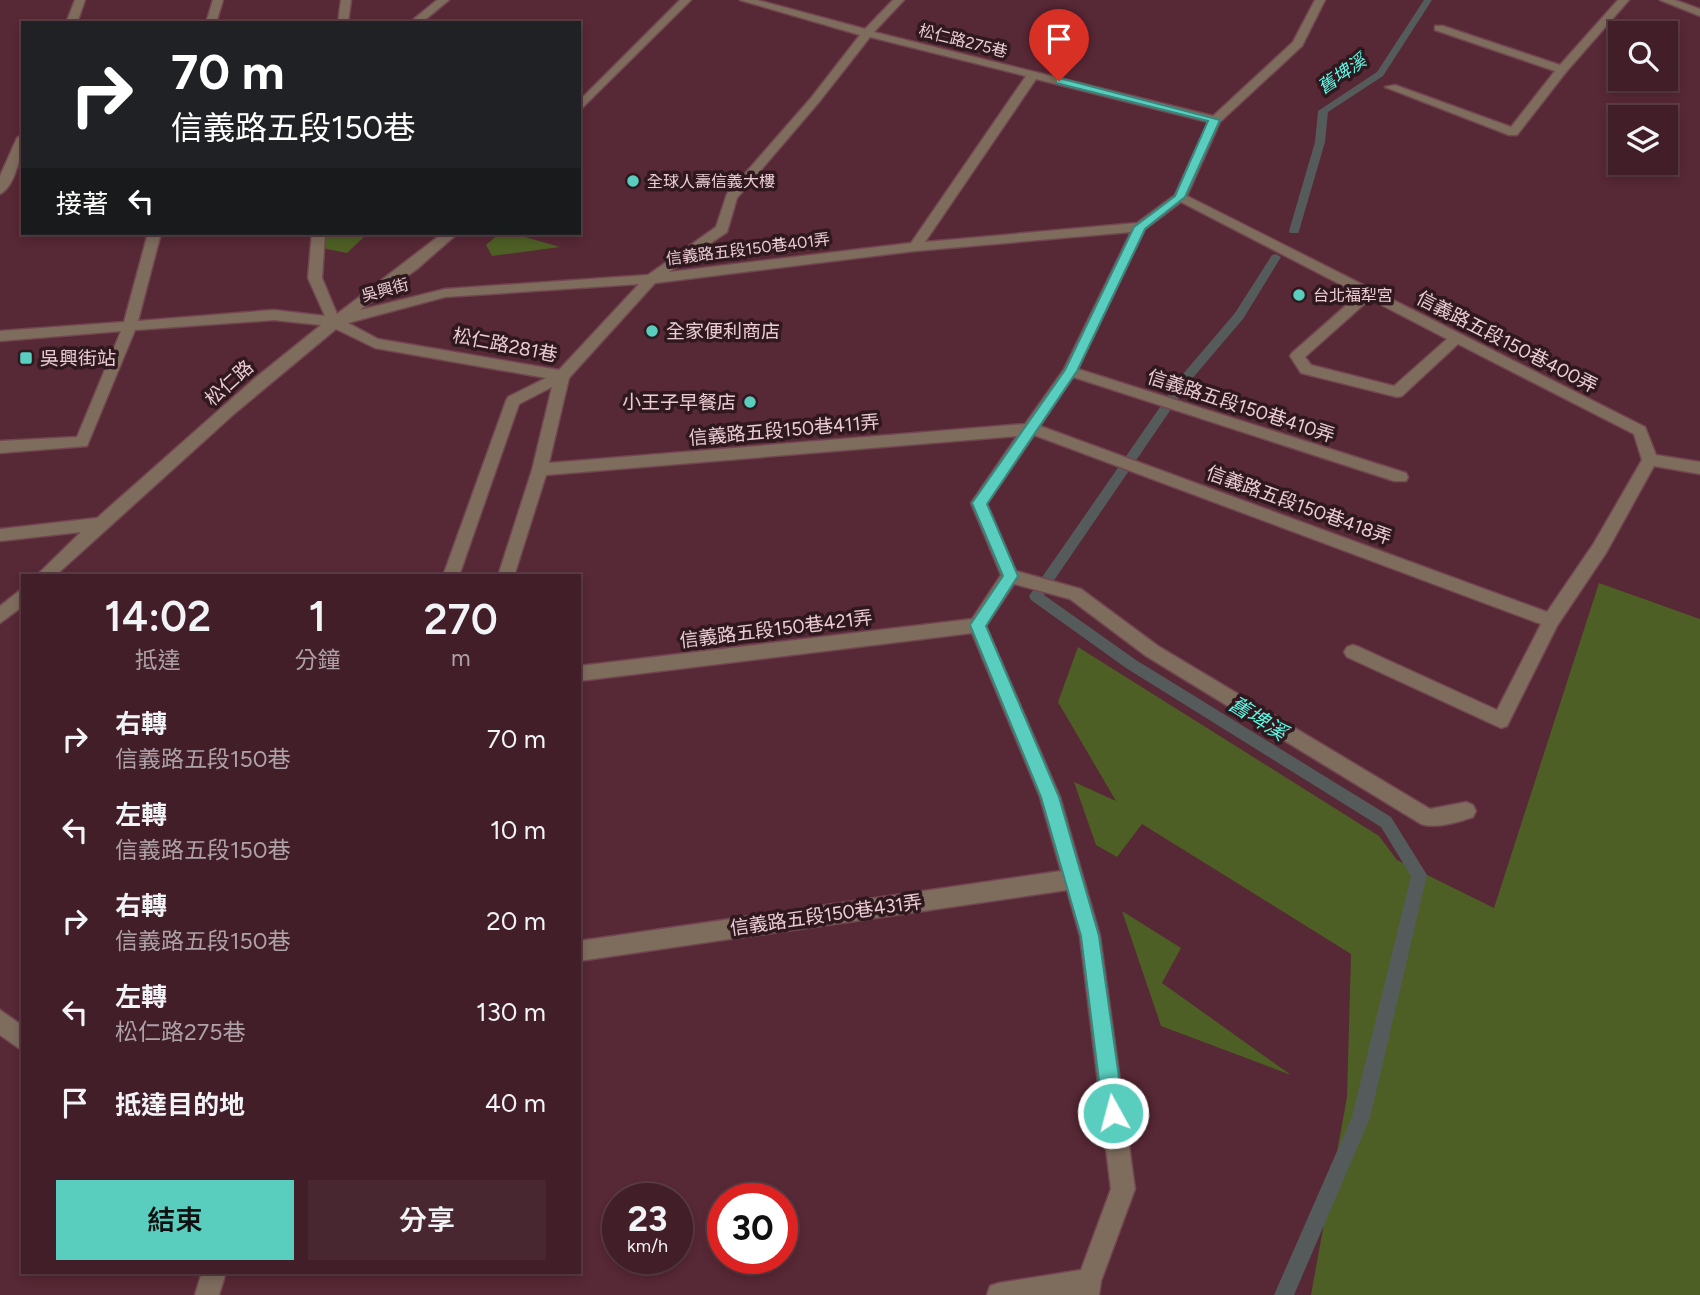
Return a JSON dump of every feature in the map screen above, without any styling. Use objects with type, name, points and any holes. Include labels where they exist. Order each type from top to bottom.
[{"type":"street","points":[[72,21],[80,0]]},
{"type":"street","points":[[212,21],[218,0]]},
{"type":"street","points":[[343,21],[346,0]]},
{"type":"street","points":[[417,21],[444,0]]},
{"type":"street","points":[[581,106],[686,0]]},
{"type":"street","name":"松仁路275巷","points":[[745,0],[1215,120]]},
{"type":"street","name":"信義路五段150巷401弄","points":[[651,279],[722,229],[731,197],[815,100],[867,33],[899,0]]},
{"type":"street","points":[[1010,576],[979,503],[1070,371],[1140,227],[1180,197],[1215,120],[1298,44],[1320,0]]},
{"type":"street","points":[[1391,87],[1513,132],[1562,70],[1624,0]]},
{"type":"street","points":[[1665,0],[1700,13]]},
{"type":"street","points":[[1439,29],[1562,70]]},
{"type":"street","points":[[915,247],[1033,75]]},
{"type":"street","points":[[0,190],[21,143]]},
{"type":"street","name":"信義路五段150巷400弄","points":[[1180,197],[1640,431],[1650,460]]},
{"type":"street","name":"信義路五段150巷401弄","points":[[651,279],[915,247],[1140,227]]},
{"type":"street","points":[[0,447],[82,442],[130,328],[153,235]]},
{"type":"street","points":[[318,235],[316,278],[334,322]]},
{"type":"street","name":"松仁路","points":[[46,574],[334,322],[417,265],[449,235]]},
{"type":"street","points":[[507,574],[540,470],[562,376],[651,279]]},
{"type":"street","name":"吳興街","points":[[0,336],[130,328],[274,314],[334,322],[444,293],[651,279]]},
{"type":"street","points":[[1368,293],[1297,356],[1306,369],[1397,392],[1455,339]]},
{"type":"street","name":"松仁路281巷","points":[[334,322],[375,343],[562,376]]},
{"type":"street","name":"信義路五段150巷410弄","points":[[1070,371],[1400,477]]},
{"type":"street","name":"松仁路281巷","points":[[452,574],[513,401],[562,376]]},
{"type":"street","name":"信義路五段150巷411弄","points":[[540,470],[1032,429]]},
{"type":"street","name":"信義路五段150巷418弄","points":[[1032,429],[1551,621]]},
{"type":"street","points":[[1353,652],[1501,720],[1551,621],[1600,548],[1650,460],[1700,468]]},
{"type":"street","points":[[0,535],[102,524]]},
{"type":"street","points":[[999,1295],[1088,1288],[1124,1189],[1090,936],[1050,797],[977,625],[1010,576]]},
{"type":"street","points":[[1010,576],[1075,594],[1152,651],[1428,818],[1466,811]]},
{"type":"street","points":[[0,615],[21,597]]},
{"type":"street","name":"信義路五段150巷421弄","points":[[581,674],[977,625]]},
{"type":"street","name":"信義路五段150巷431弄","points":[[581,951],[1074,879]]},
{"type":"street","points":[[0,1021],[21,1038]]},
{"type":"street","points":[[207,1295],[213,1274]]},
{"type":"green space","points":[[325,235],[366,235],[347,253],[322,248]]},
{"type":"green space","points":[[498,235],[518,235],[560,247],[492,256],[486,245]]},
{"type":"green space","points":[[1599,583],[1700,619],[1700,1295],[1311,1295],[1347,1097],[1351,954],[1142,824],[1117,857],[1096,845],[1074,782],[1116,801],[1058,702],[1078,647],[1379,836],[1397,860],[1494,908]]},
{"type":"green space","points":[[1122,911],[1181,948],[1162,983],[1291,1075],[1161,1026]]},
{"type":"waterway","name":"舊埤溪","points":[[1294,231],[1320,142],[1323,111],[1380,74],[1428,0]]},
{"type":"waterway","name":"舊埤溪","points":[[1276,257],[1239,316],[1187,377],[1036,596],[1131,664],[1386,822],[1419,875],[1361,1118],[1284,1295]]},
{"type":"place","name":"全球人壽信義大樓","points":[[633,181]]},
{"type":"place","name":"台北福犁宮","points":[[1299,295]]},
{"type":"place","name":"全家便利商店","points":[[652,331]]},
{"type":"place","name":"吳興街站","points":[[26,358]]},
{"type":"place","name":"小王子早餐店","points":[[750,402]]},
{"type":"route","points":[[1059,81],[1215,120],[1180,197],[1140,227],[1070,371],[979,503],[1010,576],[977,625],[1050,797],[1090,936],[1113,1113]]}]
